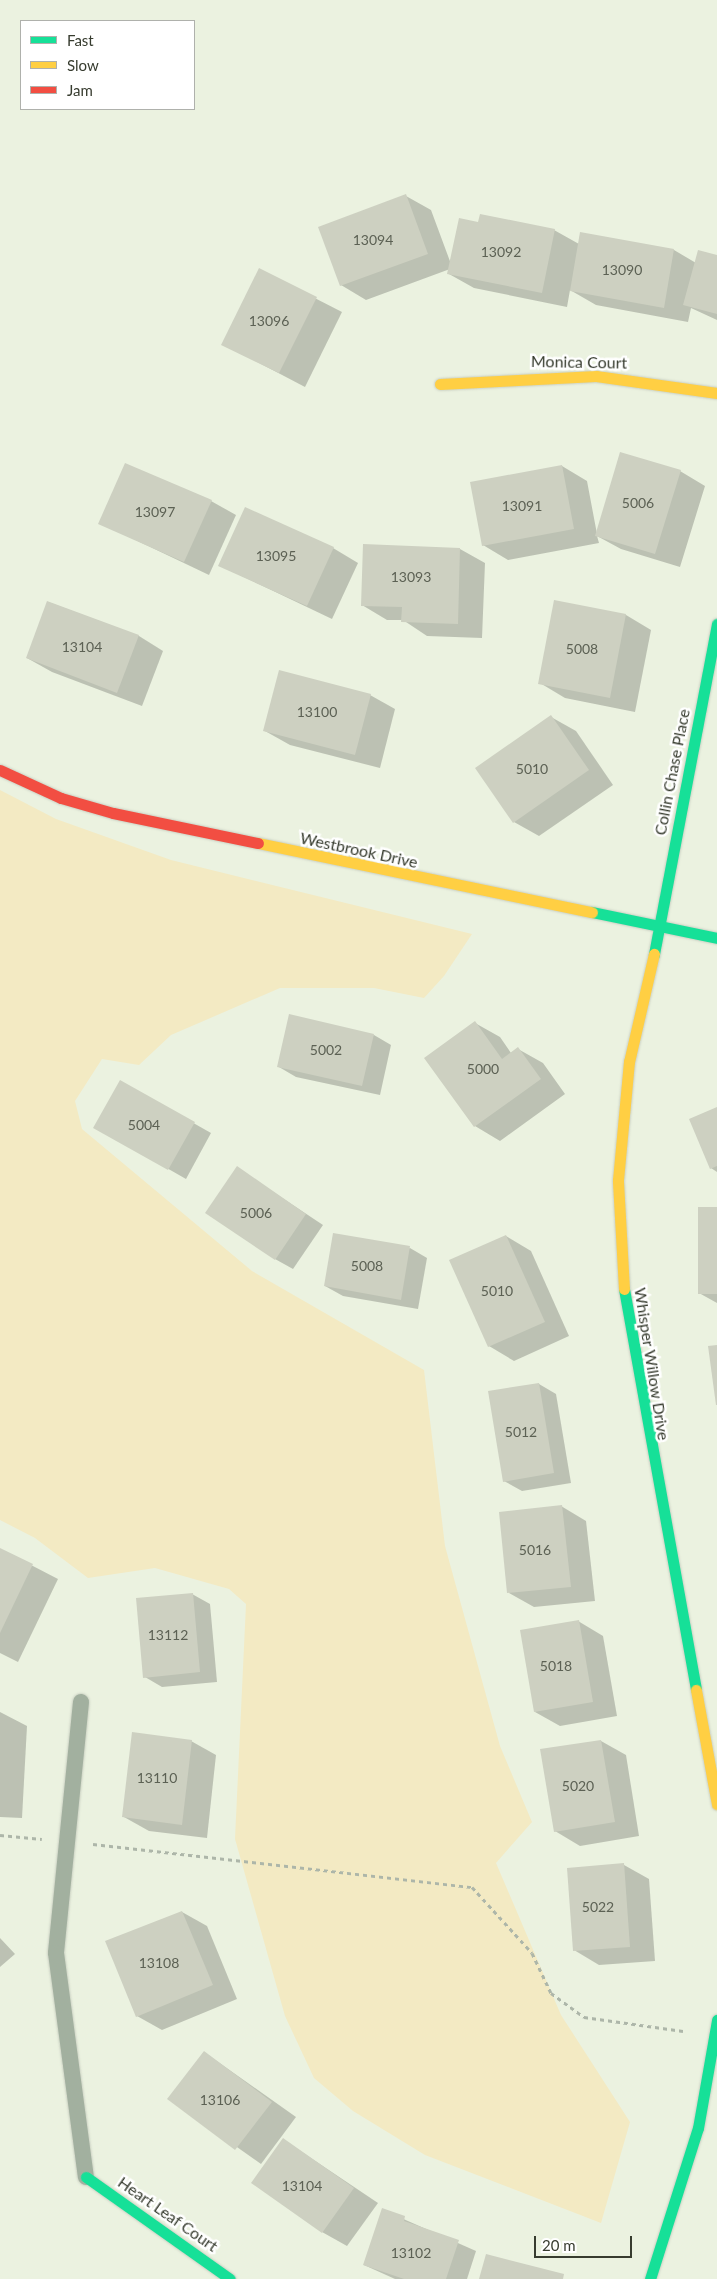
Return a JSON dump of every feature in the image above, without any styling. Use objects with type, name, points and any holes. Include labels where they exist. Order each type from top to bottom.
[{"type":"street","name":"Monica Court","points":[[440,384],[596,376],[717,393]]},
{"type":"street","name":"Collin Chase Place","points":[[660,926],[717,624]]},
{"type":"street","name":"Westbrook Drive","points":[[0,770],[60,798],[113,813],[717,938]]},
{"type":"street","name":"Whisper Willow Drive","points":[[660,926],[628,1071],[620,1143],[620,1248],[645,1426],[717,1804]]},
{"type":"street","points":[[650,2279],[698,2128],[716,2036],[717,2020]]},
{"type":"street","name":"Heart Leaf Court","points":[[86,2177],[230,2279]]},
{"type":"lane","points":[[81,1702],[65,1841],[56,1953],[86,2177]]},
{"type":"path","points":[[0,1835],[472,1887],[532,1953],[552,1993],[584,2017],[716,2036]]},
{"type":"shaded area","points":[[0,790],[56,819],[171,860],[472,934],[444,976],[424,998],[374,988],[280,988],[171,1035],[139,1065],[102,1059],[75,1101],[82,1129],[252,1271],[424,1370],[445,1546],[500,1746],[532,1822],[496,1863],[561,2015],[630,2122],[601,2223],[425,2155],[353,2111],[314,2078],[285,2016],[235,1839],[246,1604],[229,1589],[155,1568],[88,1578],[35,1538],[0,1520]]},
{"type":"building","points":[[406,194],[428,254],[340,286],[318,227]]},
{"type":"building","points":[[480,214],[555,229],[542,293],[447,274],[459,218],[478,222]]},
{"type":"building","points":[[580,232],[674,249],[664,308],[570,291]]},
{"type":"building","points":[[698,250],[717,255],[717,314],[683,305]]},
{"type":"building","points":[[259,268],[317,297],[279,373],[221,345]]},
{"type":"building","points":[[620,452],[681,470],[655,554],[595,536]]},
{"type":"building","points":[[125,463],[212,500],[184,562],[98,524]]},
{"type":"building","points":[[562,465],[574,529],[482,546],[470,482]]},
{"type":"building","points":[[245,507],[334,547],[307,606],[218,566]]},
{"type":"building","points":[[363,544],[460,548],[458,624],[401,622],[402,607],[361,606]]},
{"type":"building","points":[[554,600],[626,614],[610,698],[538,684]]},
{"type":"building","points":[[47,601],[139,635],[117,693],[26,658]]},
{"type":"building","points":[[279,670],[371,694],[355,755],[263,731]]},
{"type":"building","points":[[551,715],[589,770],[513,823],[475,768]]},
{"type":"building","points":[[289,1014],[374,1034],[362,1086],[277,1067]]},
{"type":"building","points":[[475,1021],[502,1059],[518,1047],[541,1079],[474,1127],[424,1058]]},
{"type":"building","points":[[120,1080],[195,1122],[168,1170],[93,1128]]},
{"type":"building","points":[[717,1107],[717,1166],[710,1169],[689,1119]]},
{"type":"building","points":[[237,1166],[306,1214],[275,1260],[205,1213]]},
{"type":"building","points":[[698,1207],[717,1207],[717,1294],[698,1294]]},
{"type":"building","points":[[333,1233],[410,1246],[401,1300],[324,1286]]},
{"type":"building","points":[[506,1235],[545,1322],[488,1347],[449,1260]]},
{"type":"building","points":[[717,1345],[717,1405],[716,1405],[708,1346]]},
{"type":"building","points":[[539,1383],[554,1473],[503,1482],[488,1391]]},
{"type":"building","points":[[562,1505],[571,1587],[507,1593],[499,1512]]},
{"type":"building","points":[[0,1548],[33,1564],[0,1633]]},
{"type":"building","points":[[193,1593],[200,1672],[143,1678],[136,1598]]},
{"type":"building","points":[[579,1620],[593,1702],[534,1712],[520,1630]]},
{"type":"building","points":[[132,1732],[192,1740],[182,1825],[122,1817]]},
{"type":"building","points":[[601,1740],[615,1822],[554,1832],[540,1749]]},
{"type":"building","points":[[624,1863],[630,1947],[573,1951],[567,1868]]},
{"type":"building","points":[[182,1911],[213,1985],[136,2017],[105,1941]]},
{"type":"building","points":[[204,2051],[272,2102],[235,2150],[167,2099]]},
{"type":"building","points":[[283,2138],[354,2188],[322,2233],[251,2183]]},
{"type":"building","points":[[382,2208],[405,2216],[404,2221],[459,2240],[446,2279],[404,2279],[363,2265]]},
{"type":"building","points":[[486,2254],[564,2274],[563,2279],[479,2279]]},
{"type":"traffic: fast","points":[[654,954],[717,624]]},
{"type":"traffic: fast","points":[[592,912],[717,938]]},
{"type":"traffic: fast","points":[[624,1289],[696,1690]]},
{"type":"traffic: fast","points":[[650,2279],[698,2128],[717,2020]]},
{"type":"traffic: fast","points":[[86,2177],[230,2279]]},
{"type":"traffic: slow","points":[[440,384],[596,376],[717,393]]},
{"type":"traffic: slow","points":[[258,843],[592,912]]},
{"type":"traffic: slow","points":[[624,1289],[618,1180],[629,1062],[654,954]]},
{"type":"traffic: slow","points":[[696,1690],[717,1804]]},
{"type":"traffic: jam","points":[[0,770],[61,798],[113,813],[258,843]]}]
